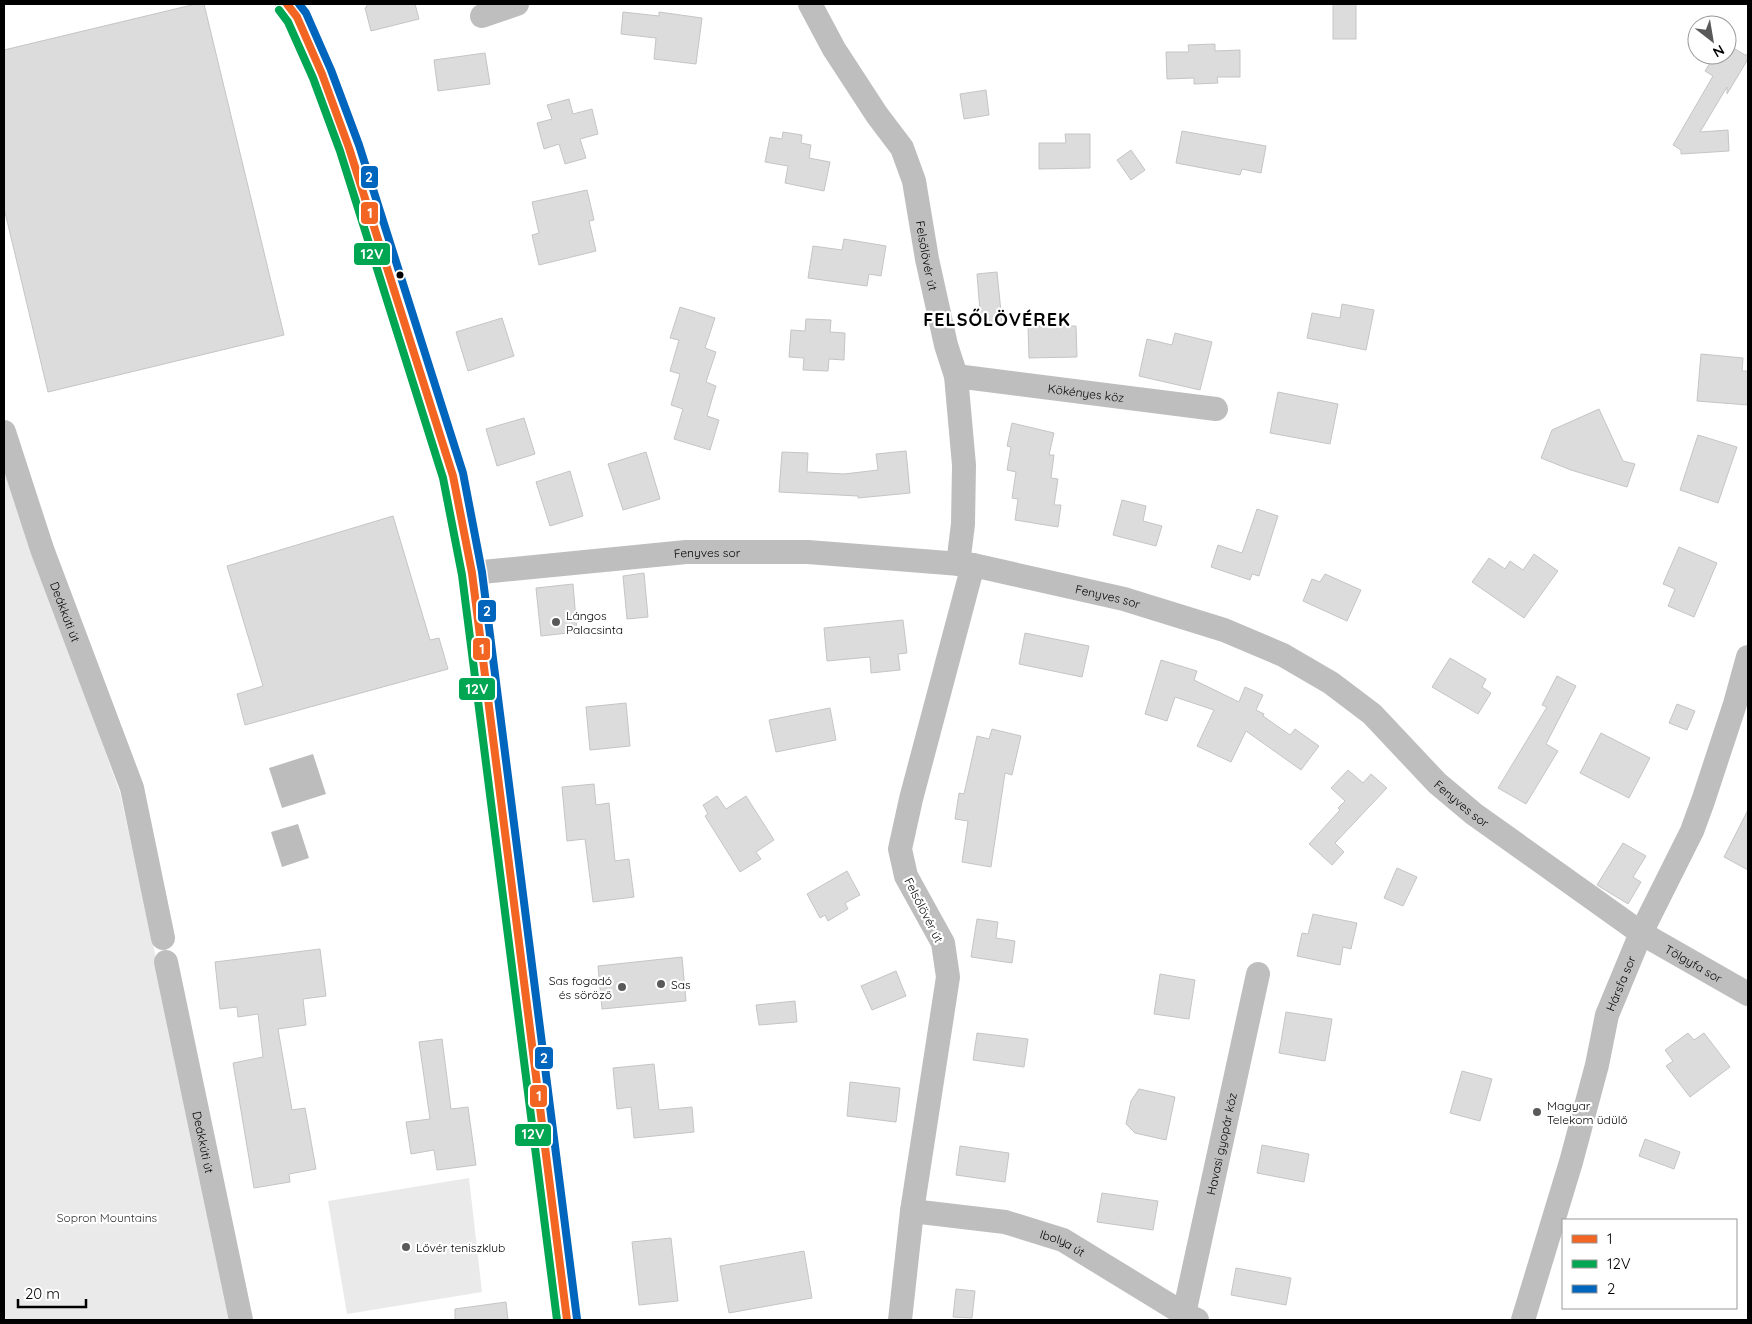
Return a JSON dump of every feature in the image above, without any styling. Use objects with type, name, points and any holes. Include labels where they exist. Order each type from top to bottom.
[{"type":"street","points":[[288,4],[297,17],[322,74],[348,148],[454,476],[472,573],[567,1320]]},
{"type":"street","points":[[482,16],[516,4]]},
{"type":"street","name":"Felsőlövér út","points":[[810,4],[834,50],[877,115],[902,148],[914,181],[931,276],[946,345],[956,376],[964,465],[963,524],[966,565],[900,849],[906,876],[943,943],[948,977],[912,1211],[900,1320]]},
{"type":"street","name":"Kökényes köz","points":[[956,376],[1216,409]]},
{"type":"street","name":"Deákkúti út","points":[[4,432],[42,549],[132,788],[163,938]]},
{"type":"street","name":"Fenyves sor","points":[[472,573],[686,552],[808,552],[966,565],[1124,599],[1224,630],[1283,656],[1331,683],[1372,714],[1437,783],[1474,814],[1641,933]]},
{"type":"street","name":"Hársfa sor","points":[[1523,1320],[1571,1162],[1597,1065],[1607,1015],[1641,933],[1692,831],[1735,704],[1748,658]]},
{"type":"street","name":"Tölgyfa sor","points":[[1641,933],[1748,994]]},
{"type":"street","name":"Deákkúti út","points":[[166,962],[241,1320]]},
{"type":"street","name":"Havasi gyopár köz","points":[[1187,1318],[1258,974]]},
{"type":"street","name":"Ibolya út","points":[[912,1211],[1005,1222],[1063,1240],[1187,1318]]},
{"type":"green space","name":"Sopron Mountains","points":[[4,470],[120,793],[235,1320],[4,1320]]},
{"type":"green space","name":"Lővér teniszklub","points":[[469,1178],[482,1292],[347,1314],[328,1201]]},
{"type":"shaded area","points":[[313,754],[326,794],[282,808],[269,768]]},
{"type":"shaded area","points":[[298,824],[309,858],[282,867],[271,832]]},
{"type":"building","points":[[196,4],[204,4],[284,335],[48,392],[4,208],[4,50]]},
{"type":"building","points":[[366,4],[415,4],[419,19],[371,31],[365,8],[367,7]]},
{"type":"building","points":[[1333,4],[1356,4],[1356,39],[1333,39]]},
{"type":"building","points":[[623,12],[659,16],[659,12],[702,18],[696,64],[654,59],[656,38],[621,34]]},
{"type":"building","points":[[1215,44],[1215,51],[1240,50],[1240,77],[1217,77],[1218,83],[1194,84],[1194,78],[1167,79],[1166,52],[1189,52],[1188,45]]},
{"type":"building","points":[[1737,50],[1748,55],[1748,59],[1727,94],[1727,87],[1700,132],[1728,130],[1729,151],[1681,154],[1681,150],[1673,145],[1713,76],[1705,71],[1709,65],[1737,65]]},
{"type":"building","points":[[485,53],[490,84],[438,91],[434,60]]},
{"type":"building","points":[[986,90],[989,115],[964,119],[960,94]]},
{"type":"building","points":[[569,99],[573,114],[592,109],[598,134],[580,139],[586,158],[565,164],[559,144],[544,149],[537,123],[552,119],[547,105]]},
{"type":"building","points":[[1182,131],[1266,146],[1261,173],[1242,169],[1240,175],[1176,163]]},
{"type":"building","points":[[783,132],[802,135],[801,143],[811,145],[809,158],[830,162],[824,191],[785,183],[788,166],[765,162],[770,137],[782,139]]},
{"type":"building","points":[[1065,134],[1090,134],[1090,168],[1039,169],[1039,143],[1066,143]]},
{"type":"building","points":[[1131,150],[1145,170],[1131,180],[1117,160]]},
{"type":"building","points":[[587,190],[594,220],[589,221],[596,251],[539,265],[532,235],[539,233],[532,202]]},
{"type":"building","points":[[844,239],[886,246],[881,276],[869,274],[867,286],[808,278],[813,246],[842,250]]},
{"type":"building","points":[[997,272],[1002,322],[981,324],[977,274]]},
{"type":"building","points":[[1342,304],[1374,310],[1366,350],[1307,338],[1312,313],[1340,318]]},
{"type":"building","points":[[680,307],[715,318],[705,348],[716,352],[706,382],[716,386],[707,416],[719,420],[710,450],[674,439],[683,409],[671,405],[680,374],[670,371],[679,340],[670,338]]},
{"type":"building","points":[[502,318],[514,356],[468,371],[456,332]]},
{"type":"building","points":[[806,319],[831,320],[830,332],[845,333],[844,360],[829,359],[828,371],[803,370],[804,358],[789,357],[791,330],[805,331]]},
{"type":"building","points":[[1028,326],[1076,326],[1077,357],[1029,358]]},
{"type":"building","points":[[1175,333],[1212,342],[1200,390],[1139,376],[1147,339],[1172,345]]},
{"type":"building","points":[[1701,354],[1743,358],[1742,371],[1748,371],[1748,405],[1697,401]]},
{"type":"building","points":[[1278,392],[1338,404],[1330,444],[1270,433]]},
{"type":"building","points":[[1599,409],[1623,461],[1635,464],[1627,487],[1571,470],[1541,458],[1552,430]]},
{"type":"building","points":[[524,418],[535,454],[497,466],[486,429]]},
{"type":"building","points":[[1012,423],[1054,433],[1049,455],[1054,455],[1051,478],[1058,479],[1054,505],[1061,505],[1058,527],[1015,520],[1018,499],[1012,498],[1016,472],[1007,470],[1011,447],[1007,446]]},
{"type":"building","points":[[1698,435],[1737,447],[1718,503],[1680,490]]},
{"type":"building","points":[[906,451],[910,493],[858,498],[858,496],[779,492],[782,452],[808,453],[807,472],[844,474],[878,470],[876,454]]},
{"type":"building","points":[[646,452],[660,499],[623,510],[608,464]]},
{"type":"building","points":[[570,471],[583,516],[550,526],[536,482]]},
{"type":"building","points":[[1122,500],[1146,506],[1143,521],[1162,526],[1156,546],[1113,535]]},
{"type":"building","points":[[1257,509],[1278,516],[1259,576],[1252,574],[1250,580],[1211,567],[1218,545],[1242,553]]},
{"type":"building","points":[[393,516],[430,640],[439,638],[448,669],[245,725],[237,694],[263,686],[227,566]]},
{"type":"building","points":[[1679,547],[1717,563],[1694,617],[1668,606],[1675,589],[1663,584]]},
{"type":"building","points":[[1534,554],[1558,571],[1524,618],[1472,582],[1489,558],[1505,569],[1510,561],[1523,570]]},
{"type":"building","points":[[644,573],[648,617],[627,619],[623,576]]},
{"type":"building","points":[[1325,574],[1361,590],[1347,621],[1303,601],[1312,579],[1320,582]]},
{"type":"building","points":[[573,584],[577,632],[541,636],[536,588]]},
{"type":"building","points":[[903,620],[907,653],[898,654],[900,670],[871,673],[870,657],[827,661],[824,628]]},
{"type":"building","points":[[1025,633],[1089,646],[1082,677],[1019,664]]},
{"type":"building","points":[[1450,658],[1486,679],[1482,687],[1491,693],[1478,714],[1432,687]]},
{"type":"building","points":[[1161,660],[1197,671],[1194,680],[1239,702],[1245,687],[1263,695],[1256,710],[1264,714],[1263,716],[1290,735],[1295,729],[1319,746],[1301,770],[1246,731],[1231,762],[1197,746],[1214,710],[1175,697],[1167,721],[1145,714]]},
{"type":"building","points":[[1557,676],[1576,686],[1546,744],[1558,751],[1526,804],[1498,788],[1547,707],[1542,705]]},
{"type":"building","points":[[626,703],[630,746],[590,750],[586,707]]},
{"type":"building","points":[[1677,704],[1695,711],[1687,730],[1669,723]]},
{"type":"building","points":[[830,708],[836,740],[776,752],[769,720]]},
{"type":"building","points":[[992,729],[1021,736],[1012,775],[1005,773],[991,867],[962,862],[968,821],[955,819],[959,793],[964,794],[977,736],[989,739]]},
{"type":"building","points":[[1601,733],[1650,758],[1629,798],[1580,773]]},
{"type":"building","points":[[1348,770],[1363,783],[1371,774],[1387,788],[1335,843],[1344,852],[1332,865],[1309,844],[1340,810],[1338,808],[1345,801],[1331,788]]},
{"type":"building","points":[[594,784],[596,805],[609,803],[615,861],[629,859],[634,897],[593,902],[585,839],[567,841],[562,787]]},
{"type":"building","points":[[717,796],[726,809],[746,796],[774,840],[756,852],[761,859],[740,872],[705,816],[708,814],[703,805]]},
{"type":"building","points":[[1748,810],[1748,870],[1724,857]]},
{"type":"building","points":[[1623,843],[1646,856],[1633,877],[1641,882],[1628,904],[1597,885]]},
{"type":"building","points":[[1397,868],[1417,877],[1403,906],[1384,898]]},
{"type":"building","points":[[847,871],[860,895],[845,903],[848,909],[828,921],[825,915],[820,918],[807,894]]},
{"type":"building","points":[[1313,914],[1357,923],[1351,949],[1343,947],[1340,965],[1297,956],[1302,933],[1308,934]]},
{"type":"building","points":[[977,919],[998,922],[996,938],[1015,941],[1012,963],[971,957]]},
{"type":"building","points":[[320,949],[326,996],[303,999],[306,1025],[278,1029],[292,1110],[305,1108],[316,1169],[289,1174],[290,1182],[254,1188],[233,1063],[263,1057],[258,1014],[238,1017],[237,1007],[220,1009],[215,962]]},
{"type":"building","points":[[682,957],[686,1001],[602,1009],[598,966]]},
{"type":"building","points":[[896,971],[906,996],[872,1010],[861,986]]},
{"type":"building","points":[[1160,974],[1195,980],[1189,1019],[1154,1014]]},
{"type":"building","points":[[795,1001],[797,1022],[759,1025],[756,1005]]},
{"type":"building","points":[[1286,1012],[1332,1019],[1325,1061],[1279,1053]]},
{"type":"building","points":[[977,1033],[1028,1039],[1024,1067],[973,1060]]},
{"type":"building","points":[[1688,1033],[1694,1040],[1704,1033],[1730,1067],[1690,1097],[1666,1066],[1673,1061],[1665,1050]]},
{"type":"building","points":[[442,1039],[451,1109],[468,1107],[476,1165],[437,1170],[434,1150],[411,1154],[406,1122],[430,1119],[419,1042]]},
{"type":"building","points":[[654,1064],[659,1110],[692,1107],[694,1132],[634,1138],[631,1107],[617,1109],[613,1068]]},
{"type":"building","points":[[1462,1071],[1492,1079],[1480,1121],[1450,1113]]},
{"type":"building","points":[[850,1082],[900,1088],[896,1122],[847,1116]]},
{"type":"building","points":[[1139,1089],[1175,1097],[1166,1140],[1135,1133],[1126,1124],[1131,1101]]},
{"type":"building","points":[[1645,1139],[1680,1152],[1674,1169],[1639,1156]]},
{"type":"building","points":[[1262,1145],[1309,1154],[1304,1182],[1257,1173]]},
{"type":"building","points":[[960,1146],[1009,1153],[1005,1182],[956,1175]]},
{"type":"building","points":[[1102,1193],[1158,1201],[1153,1230],[1097,1222]]},
{"type":"building","points":[[671,1238],[678,1301],[639,1305],[632,1242]]},
{"type":"building","points":[[804,1251],[812,1298],[729,1313],[720,1266]]},
{"type":"building","points":[[1236,1268],[1291,1278],[1286,1305],[1231,1295]]},
{"type":"building","points":[[956,1289],[975,1291],[972,1318],[953,1317]]},
{"type":"building","points":[[506,1302],[508,1320],[455,1320],[455,1309]]},
{"type":"transit line","name":"1","points":[[287,4],[297,17],[322,74],[349,148],[453,476],[472,573],[567,1320]]},
{"type":"transit line","name":"2","points":[[299,4],[306,13],[331,70],[359,145],[463,473],[482,572],[577,1319]]},
{"type":"transit line","name":"12V","points":[[279,10],[288,22],[313,78],[340,151],[443,478],[462,575],[557,1320]]},
{"type":"place","name":"Lángos Palacsinta","points":[[556,622]]},
{"type":"place","name":"Sas","points":[[661,984]]},
{"type":"place","name":"Sas fogadó és söröző","points":[[622,987]]},
{"type":"place","name":"Magyar Telekom üdülő","points":[[1537,1112]]},
{"type":"place","name":"Lővér teniszklub","points":[[406,1247]]},
{"type":"district","name":"FELSŐLÖVÉREK","points":[[997,319]]}]
